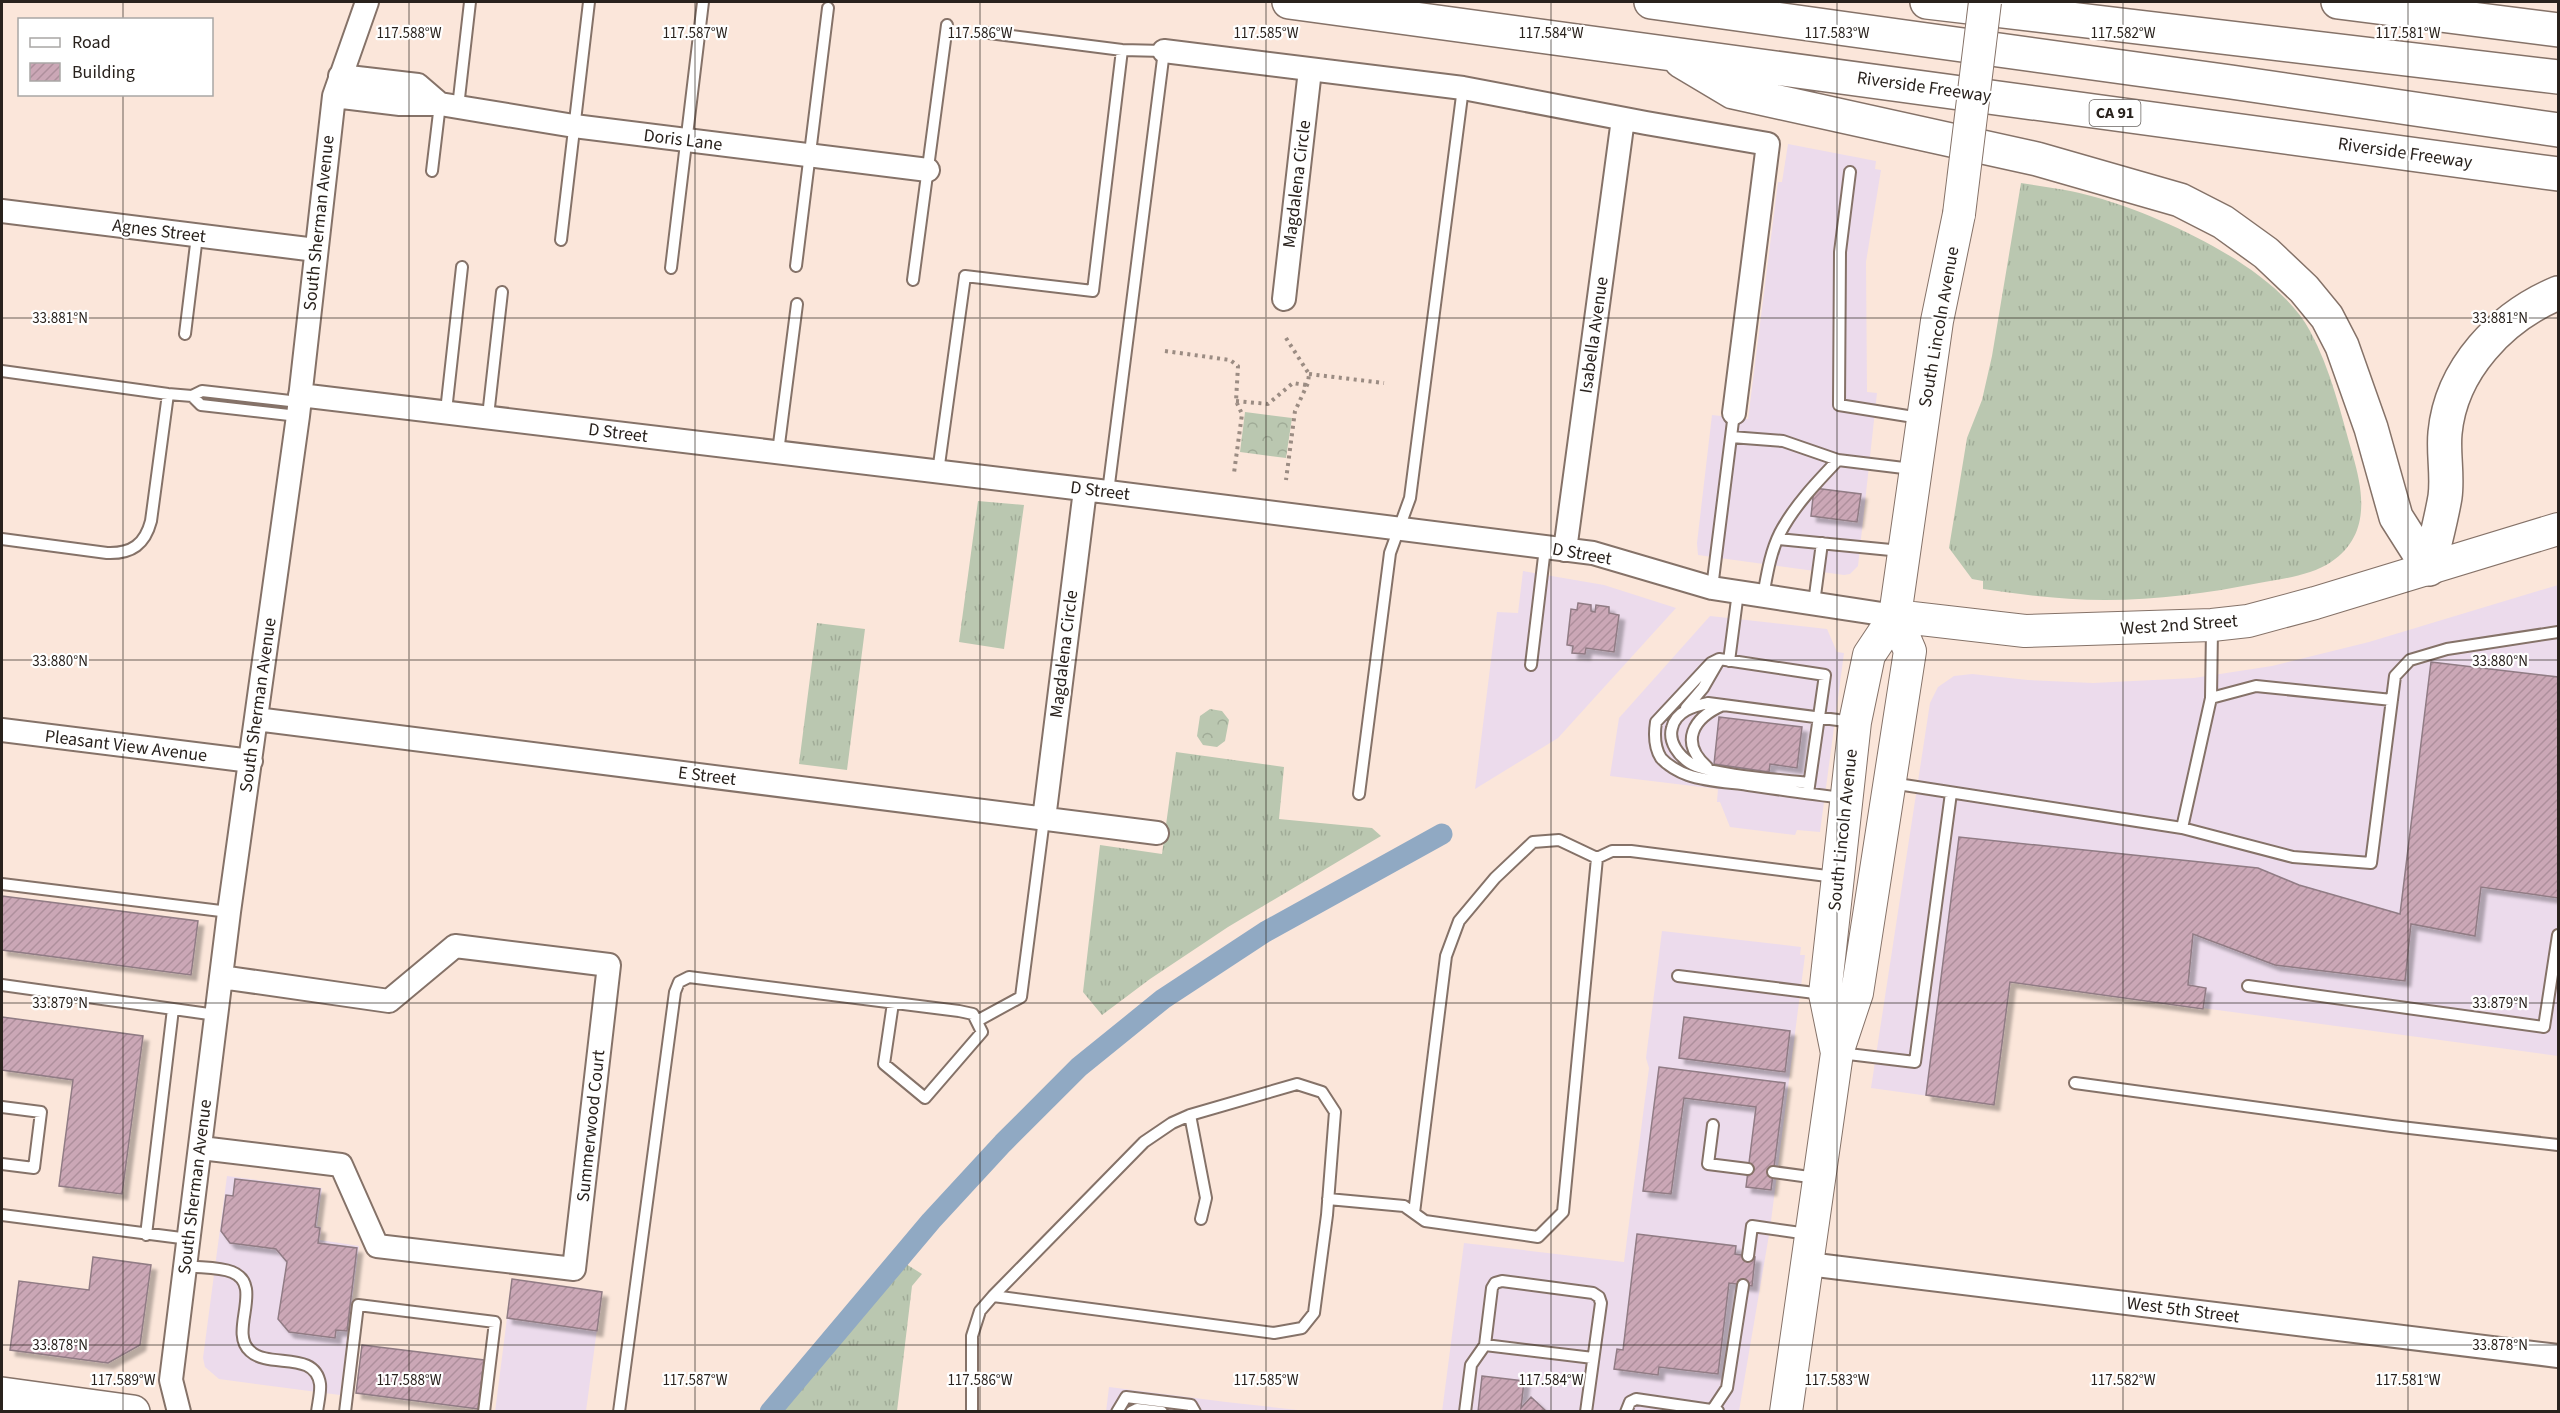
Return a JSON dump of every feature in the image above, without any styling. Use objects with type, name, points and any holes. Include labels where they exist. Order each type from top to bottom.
[{"type":"main road","name":"Riverside Freeway","points":[[1288,2],[2559,174]]},
{"type":"main road","points":[[1651,2],[2243,83],[2559,130]]},
{"type":"main road","points":[[1928,2],[2559,77]]},
{"type":"main road","name":"South Lincoln Avenue","points":[[1836,1053],[1825,994],[1855,722],[1869,656],[1895,616],[1937,321],[1959,214],[1985,2]]},
{"type":"main road","points":[[2338,2],[2559,30]]},
{"type":"main road","points":[[1672,55],[1733,93],[2037,159],[2180,200],[2223,222],[2273,261],[2304,289],[2327,317],[2342,346],[2372,428],[2396,517],[2429,569]]},
{"type":"main road","points":[[2429,569],[2445,495],[2445,432],[2453,396],[2478,352],[2498,332],[2515,317],[2559,293]]},
{"type":"main road","name":"West 2nd Street","points":[[1895,616],[2025,631],[2212,625],[2248,621],[2559,529]]},
{"type":"main road","name":"South Lincoln Avenue","points":[[1786,1412],[1836,1053],[1857,993],[1910,651],[1895,616]]},
{"type":"main road","points":[[2,1395],[133,1412]]},
{"type":"street","name":"South Sherman Avenue","points":[[178,1412],[171,1380],[229,912],[299,404],[337,86],[367,2]]},
{"type":"street","points":[[1164,51],[1463,88],[1768,144],[1734,413]]},
{"type":"street","name":"Magdalena Circle","points":[[1284,299],[1310,70]]},
{"type":"street","points":[[337,86],[418,85],[449,106]]},
{"type":"street","name":"Doris Lane","points":[[449,106],[686,141],[928,170]]},
{"type":"street","name":"Isabella Avenue","points":[[1555,549],[1623,119]]},
{"type":"street","name":"Agnes Street","points":[[2,211],[316,250]]},
{"type":"street","name":"D Street","points":[[299,404],[446,411],[1593,553],[1712,588],[1895,616]]},
{"type":"street","name":"Magdalena Circle","points":[[1044,819],[1085,490]]},
{"type":"street","name":"E Street","points":[[256,720],[1157,833]]},
{"type":"street","name":"Pleasant View Avenue","points":[[2,730],[251,761]]},
{"type":"street","name":"Summerwood Court","points":[[201,1148],[341,1165],[377,1246],[574,1269],[609,965],[455,946],[389,1001],[221,977]]},
{"type":"street","name":"West 5th Street","points":[[1810,1249],[2559,1356]]},
{"type":"lane","points":[[432,171],[449,106],[470,2]]},
{"type":"lane","points":[[561,240],[590,2]]},
{"type":"lane","points":[[672,268],[703,2]]},
{"type":"lane","points":[[796,266],[828,8]]},
{"type":"lane","points":[[913,280],[947,25]]},
{"type":"lane","points":[[989,33],[1122,50],[1164,51],[1108,492]]},
{"type":"lane","points":[[938,472],[965,276],[1093,291],[1122,50]]},
{"type":"lane","points":[[1359,795],[1390,553],[1410,498],[1463,88]]},
{"type":"lane","points":[[1850,172],[1840,252],[1839,405],[1923,419]]},
{"type":"lane","points":[[184,334],[197,236]]},
{"type":"lane","points":[[446,411],[462,267]]},
{"type":"lane","points":[[488,416],[502,292]]},
{"type":"lane","points":[[778,452],[797,304]]},
{"type":"lane","points":[[2,371],[168,394],[192,396],[202,391],[299,404]]},
{"type":"lane","points":[[2,539],[107,553],[133,550],[148,532],[151,521],[168,394]]},
{"type":"lane","points":[[1712,588],[1734,413]]},
{"type":"lane","points":[[1731,437],[1783,441],[1838,460],[1916,469]]},
{"type":"lane","points":[[1763,596],[1768,565],[1778,539],[1806,496],[1838,460]]},
{"type":"lane","points":[[1778,539],[1905,551]]},
{"type":"lane","points":[[1814,603],[1822,543]]},
{"type":"lane","points":[[1532,665],[1555,549]]},
{"type":"lane","points":[[1738,592],[1724,660],[1675,720],[1671,729],[1672,740],[1681,755],[1691,764],[1709,770],[1809,788],[1846,798]]},
{"type":"lane","points":[[2182,828],[2211,698],[2212,625]]},
{"type":"lane","points":[[1888,783],[2182,828],[2293,857],[2371,863],[2396,676],[2410,660],[2447,649],[2559,632]]},
{"type":"lane","points":[[1724,660],[1825,675],[1809,788],[1702,779],[1680,772],[1662,759],[1655,741],[1656,722],[1711,663],[1724,660]]},
{"type":"lane","points":[[2211,698],[2256,686],[2392,700]]},
{"type":"lane","points":[[1683,712],[1708,703],[1855,722]]},
{"type":"lane","points":[[1709,770],[1695,757],[1692,746],[1694,730],[1699,718],[1723,704]]},
{"type":"lane","points":[[1836,1053],[1915,1062],[1951,793]]},
{"type":"lane","points":[[976,1021],[1020,997],[1044,819]]},
{"type":"lane","points":[[1414,1213],[1446,956],[1459,921],[1496,878],[1533,842],[1559,840],[1597,858]]},
{"type":"lane","points":[[1597,858],[1612,851],[1631,851],[1837,878]]},
{"type":"lane","points":[[1328,1199],[1404,1206],[1425,1221],[1538,1237],[1563,1212],[1597,858]]},
{"type":"lane","points":[[2,884],[229,912]]},
{"type":"lane","points":[[2248,986],[2544,1027],[2556,967],[2559,935]]},
{"type":"lane","points":[[1678,976],[1825,994]]},
{"type":"lane","points":[[619,1412],[675,992],[679,982],[689,977],[893,1003],[973,1014],[982,1032],[925,1098],[884,1064],[893,1003]]},
{"type":"lane","points":[[2,985],[216,1015]]},
{"type":"lane","points":[[146,1234],[172,1008]]},
{"type":"lane","points":[[2075,1083],[2392,1126],[2559,1145]]},
{"type":"lane","points":[[972,1412],[972,1336],[980,1311],[993,1296],[1144,1142],[1172,1123],[1190,1115],[1297,1084],[1322,1092],[1335,1112],[1328,1199],[1314,1313],[1302,1328],[1274,1333],[993,1296]]},
{"type":"lane","points":[[2,1107],[41,1112],[34,1168],[2,1164]]},
{"type":"lane","points":[[1190,1115],[1206,1198],[1201,1220]]},
{"type":"lane","points":[[1713,1125],[1708,1164],[1748,1169]]},
{"type":"lane","points":[[1773,1172],[1819,1178]]},
{"type":"lane","points":[[2,1215],[189,1239]]},
{"type":"lane","points":[[1748,1256],[1752,1226],[1810,1249]]},
{"type":"lane","points":[[186,1266],[232,1272],[241,1279],[247,1291],[242,1339],[249,1351],[262,1359],[303,1363],[314,1370],[320,1384],[317,1412]]},
{"type":"lane","points":[[1465,1412],[1471,1365],[1485,1345],[1492,1288],[1496,1283],[1502,1281],[1593,1293],[1599,1296],[1601,1303],[1586,1412]]},
{"type":"lane","points":[[1626,1412],[1630,1402],[1636,1399],[1714,1411],[1726,1388],[1743,1284]]},
{"type":"lane","points":[[345,1412],[358,1305],[495,1322],[484,1412]]},
{"type":"lane","points":[[1485,1345],[1593,1358]]},
{"type":"lane","points":[[1117,1412],[1126,1397],[1191,1405],[1196,1412]]},
{"type":"lane","points":[[1131,1412],[1137,1409],[1162,1412]]},
{"type":"path","points":[[1286,338],[1309,374],[1295,411],[1286,480]]},
{"type":"path","points":[[1165,351],[1235,362],[1239,371],[1236,401],[1242,414],[1234,473]]},
{"type":"path","points":[[1309,374],[1384,383]]},
{"type":"path","points":[[1236,401],[1268,404],[1293,383],[1306,385]]},
{"type":"shaded area","points":[[1788,144],[1876,161],[1875,169],[1881,170],[1866,262],[1867,392],[1877,393],[1858,566],[1850,574],[1844,575],[1698,555],[1697,543],[1712,415],[1748,419],[1778,182],[1782,182]]},
{"type":"shaded area","points":[[1523,571],[1604,585],[1676,608],[1558,738],[1475,789],[1497,612],[1518,613]]},
{"type":"shaded area","points":[[2558,585],[2558,1056],[2010,982],[1994,1105],[1871,1088],[1930,703],[1938,687],[1954,676],[1972,674],[2028,680],[2093,683],[2194,678],[2272,666],[2369,642]]},
{"type":"shaded area","points":[[1710,616],[1827,629],[1837,652],[1844,653],[1820,832],[1797,830],[1795,835],[1730,827],[1720,802],[1717,802],[1718,789],[1610,776],[1619,718]]},
{"type":"shaded area","points":[[1662,931],[1801,947],[1800,955],[1805,955],[1770,1229],[1739,1411],[1442,1412],[1464,1243],[1624,1262],[1649,1068],[1646,1058]]},
{"type":"shaded area","points":[[227,1176],[322,1188],[317,1226],[321,1227],[320,1240],[359,1246],[340,1395],[219,1379],[205,1367],[203,1358]]},
{"type":"shaded area","points":[[512,1279],[602,1292],[586,1411],[495,1412]]},
{"type":"shaded area","points":[[1109,1387],[1226,1402],[1307,1411],[1106,1412]]},
{"type":"green space","points":[[2021,183],[2095,197],[2184,231],[2245,265],[2294,308],[2310,331],[2324,361],[2357,470],[2361,514],[2358,527],[2344,552],[2315,570],[2296,576],[2202,593],[2144,599],[2090,600],[2028,595],[1983,589],[1983,581],[1972,579],[1949,548],[1967,438],[1982,400],[1992,356]]},
{"type":"green space","points":[[1245,412],[1292,418],[1286,458],[1240,452]]},
{"type":"green space","points":[[978,501],[1024,505],[1004,649],[959,642]]},
{"type":"green space","points":[[817,623],[865,629],[847,770],[799,764]]},
{"type":"green space","points":[[1210,709],[1222,711],[1229,720],[1225,741],[1217,747],[1203,745],[1197,736],[1200,716]]},
{"type":"green space","points":[[1176,752],[1284,767],[1279,819],[1372,828],[1381,836],[1228,927],[1150,979],[1102,1015],[1083,992],[1100,845],[1162,854]]},
{"type":"green space","points":[[906,1264],[922,1274],[912,1286],[897,1411],[778,1411]]},
{"type":"building","points":[[1814,488],[1861,494],[1857,522],[1811,516]]},
{"type":"building","points":[[1578,603],[1591,605],[1591,611],[1595,612],[1596,605],[1609,607],[1609,613],[1619,615],[1614,652],[1586,648],[1585,654],[1572,653],[1573,646],[1567,645],[1571,609],[1577,610]]},
{"type":"building","points":[[2431,662],[2558,677],[2558,898],[2481,887],[2475,936],[2411,924],[2405,981],[2275,965],[2193,934],[2188,985],[2206,988],[2203,1009],[2010,982],[1994,1105],[1926,1095],[1959,837],[2258,868],[2299,885],[2400,914]]},
{"type":"building","points":[[1719,717],[1802,727],[1797,768],[1770,764],[1769,772],[1714,764]]},
{"type":"building","points":[[2,896],[198,921],[191,975],[2,950]]},
{"type":"building","points":[[2,1017],[143,1036],[122,1194],[59,1186],[73,1080],[2,1070]]},
{"type":"building","points":[[1684,1017],[1790,1031],[1785,1072],[1679,1058]]},
{"type":"building","points":[[1659,1067],[1785,1083],[1771,1190],[1746,1187],[1756,1107],[1684,1098],[1671,1194],[1643,1191]]},
{"type":"building","points":[[235,1179],[320,1189],[315,1227],[320,1228],[318,1243],[357,1248],[347,1331],[336,1330],[335,1338],[289,1332],[278,1319],[287,1262],[276,1249],[230,1243],[221,1231],[226,1195],[233,1196]]},
{"type":"building","points":[[1637,1234],[1736,1246],[1735,1254],[1755,1257],[1752,1286],[1729,1283],[1718,1374],[1659,1367],[1658,1375],[1614,1369],[1617,1349],[1623,1350]]},
{"type":"building","points":[[93,1257],[151,1265],[140,1345],[108,1363],[10,1350],[19,1281],[89,1290]]},
{"type":"building","points":[[512,1279],[602,1292],[597,1331],[507,1318]]},
{"type":"building","points":[[362,1345],[484,1360],[478,1409],[356,1393]]},
{"type":"building","points":[[1482,1376],[1524,1381],[1521,1408],[1531,1397],[1547,1412],[1478,1412]]},
{"type":"waterway","points":[[770,1412],[931,1221],[1003,1143],[1079,1067],[1163,999],[1265,932],[1442,834]]}]
